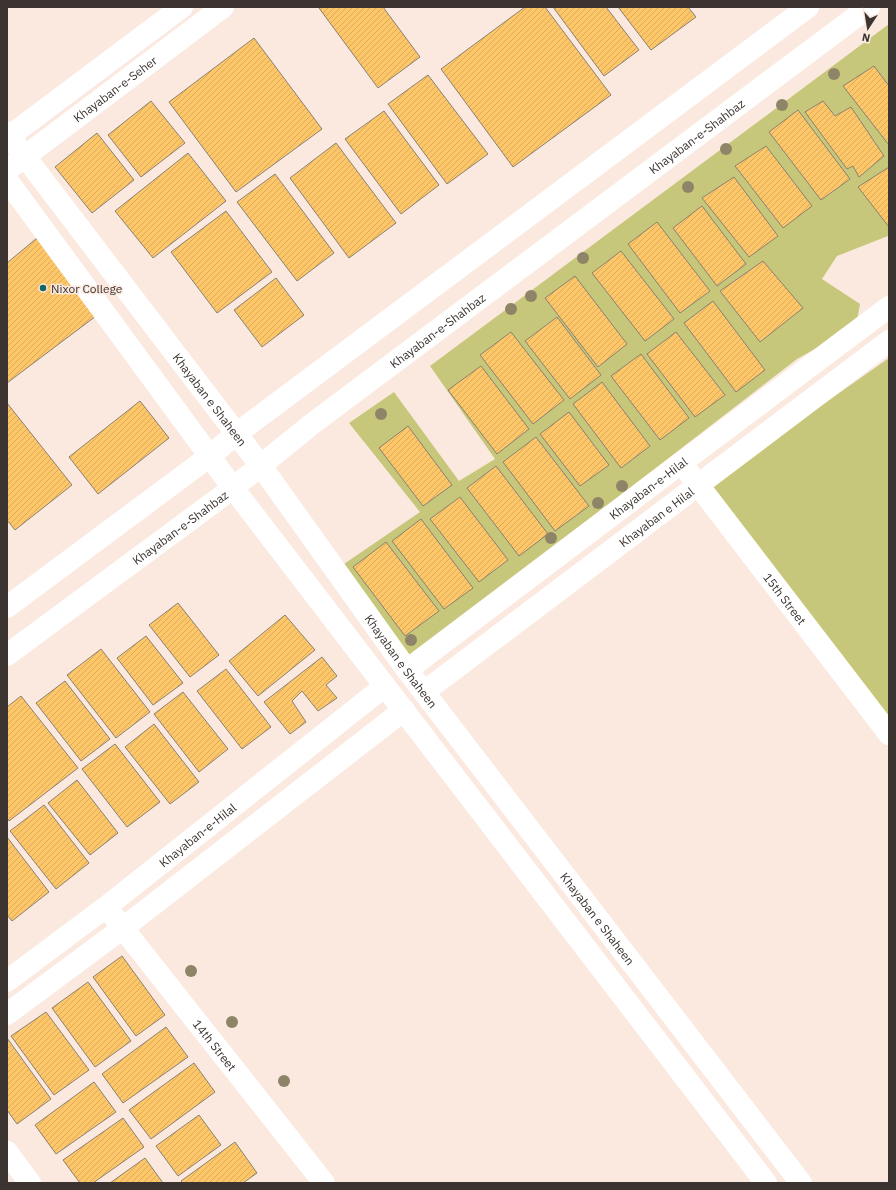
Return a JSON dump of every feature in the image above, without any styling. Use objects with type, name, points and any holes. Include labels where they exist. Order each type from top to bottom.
[{"type":"main road","name":"Khayaban-e-Seher","points":[[8,136],[182,7]]},
{"type":"main road","name":"Khayaban-e-Seher","points":[[7,170],[223,7]]},
{"type":"main road","points":[[7,607],[808,7]]},
{"type":"main road","name":"Khayaban-e-Shahbaz","points":[[7,655],[233,488],[318,419],[869,7]]},
{"type":"main road","name":"Khayaban e Shaheen","points":[[8,136],[25,156],[261,466],[407,670],[801,1183]]},
{"type":"main road","points":[[7,180],[233,488],[766,1183]]},
{"type":"main road","name":"Khayaban-e-Hilal","points":[[407,670],[889,307]]},
{"type":"main road","name":"Khayaban e Hilal","points":[[424,692],[889,341]]},
{"type":"main road","name":"15th Street","points":[[681,463],[889,734]]},
{"type":"main road","name":"Khayaban-e-Hilal","points":[[7,981],[106,907],[386,686]]},
{"type":"main road","points":[[7,1014],[123,928],[404,710]]},
{"type":"main road","name":"14th Street","points":[[106,907],[324,1183]]},
{"type":"main road","points":[[749,1162],[773,1146]]},
{"type":"main road","points":[[7,1152],[30,1183]]},
{"type":"shaded area","points":[[889,24],[889,237],[888,236],[837,256],[822,279],[860,304],[856,326],[797,359],[407,660],[341,566],[420,512],[349,423],[394,392],[459,481],[495,459],[430,366]]},
{"type":"shaded area","points":[[889,358],[889,723],[707,486]]},
{"type":"building","points":[[383,7],[420,57],[378,88],[319,8]]},
{"type":"building","points":[[525,7],[545,7],[611,95],[513,167],[441,69]]},
{"type":"building","points":[[553,7],[606,7],[639,50],[604,76]]},
{"type":"building","points":[[618,7],[688,7],[696,17],[651,50]]},
{"type":"building","points":[[254,38],[322,129],[236,192],[169,102]]},
{"type":"building","points":[[874,66],[889,86],[889,145],[843,86]]},
{"type":"building","points":[[428,75],[488,154],[447,184],[388,104]]},
{"type":"building","points":[[151,101],[185,143],[141,177],[108,135]]},
{"type":"building","points":[[823,101],[835,116],[851,107],[884,156],[859,177],[853,166],[847,169],[805,112]]},
{"type":"building","points":[[798,110],[850,179],[821,200],[769,132]]},
{"type":"building","points":[[384,111],[439,185],[401,214],[345,139]]},
{"type":"building","points":[[97,133],[134,180],[92,213],[55,167]]},
{"type":"building","points":[[336,143],[396,223],[349,258],[290,178]]},
{"type":"building","points":[[766,146],[812,206],[783,228],[735,166]]},
{"type":"building","points":[[188,153],[226,201],[153,258],[115,211]]},
{"type":"building","points":[[889,167],[889,227],[858,187]]},
{"type":"building","points":[[275,174],[334,253],[297,281],[237,202]]},
{"type":"building","points":[[734,177],[778,236],[749,257],[702,198]]},
{"type":"building","points":[[702,206],[746,264],[717,286],[673,228]]},
{"type":"building","points":[[226,211],[272,272],[217,313],[171,252]]},
{"type":"building","points":[[657,222],[710,291],[680,313],[628,244]]},
{"type":"building","name":"Nixor College","points":[[37,238],[100,313],[7,383],[7,263]]},
{"type":"building","points":[[621,251],[674,319],[645,341],[592,273]]},
{"type":"building","points":[[763,261],[803,308],[760,342],[720,291]]},
{"type":"building","points":[[575,276],[627,344],[598,367],[545,298]]},
{"type":"building","points":[[276,278],[304,315],[262,347],[234,310]]},
{"type":"building","points":[[713,301],[765,370],[736,392],[684,323]]},
{"type":"building","points":[[557,317],[601,375],[570,399],[525,341]]},
{"type":"building","points":[[511,332],[564,400],[533,424],[480,355]]},
{"type":"building","points":[[676,332],[725,395],[695,417],[647,354]]},
{"type":"building","points":[[641,354],[689,418],[660,440],[611,376]]},
{"type":"building","points":[[481,366],[529,429],[497,454],[448,390]]},
{"type":"building","points":[[602,382],[650,446],[621,468],[573,404]]},
{"type":"building","points":[[140,401],[169,438],[98,494],[69,457]]},
{"type":"building","points":[[7,403],[72,485],[15,530],[7,520]]},
{"type":"building","points":[[569,412],[609,465],[580,486],[540,434]]},
{"type":"building","points":[[408,426],[452,485],[423,506],[379,448]]},
{"type":"building","points":[[536,437],[589,506],[555,531],[503,462]]},
{"type":"building","points":[[496,466],[548,534],[519,556],[467,488]]},
{"type":"building","points":[[460,497],[508,560],[479,582],[430,519]]},
{"type":"building","points":[[421,519],[473,588],[444,609],[392,541]]},
{"type":"building","points":[[386,542],[439,611],[405,636],[353,567]]},
{"type":"building","points":[[178,603],[219,655],[190,677],[149,625]]},
{"type":"building","points":[[285,615],[315,650],[258,696],[229,661]]},
{"type":"building","points":[[146,636],[183,683],[153,705],[117,658]]},
{"type":"building","points":[[101,649],[150,712],[116,738],[67,675]]},
{"type":"building","points":[[322,657],[337,676],[326,685],[337,698],[318,711],[302,691],[292,701],[306,722],[290,734],[264,702]]},
{"type":"building","points":[[226,669],[271,727],[242,749],[197,691]]},
{"type":"building","points":[[65,681],[110,739],[81,761],[36,703]]},
{"type":"building","points":[[183,692],[228,749],[199,772],[154,714]]},
{"type":"building","points":[[21,696],[78,768],[9,821],[7,818],[7,707]]},
{"type":"building","points":[[154,724],[199,782],[170,804],[125,747]]},
{"type":"building","points":[[115,744],[160,802],[127,827],[82,769]]},
{"type":"building","points":[[77,780],[118,833],[90,855],[48,803]]},
{"type":"building","points":[[44,805],[89,863],[56,889],[10,831]]},
{"type":"building","points":[[7,837],[49,892],[12,921],[7,915]]},
{"type":"building","points":[[122,956],[165,1015],[136,1036],[93,977]]},
{"type":"building","points":[[88,982],[131,1041],[95,1067],[52,1008]]},
{"type":"building","points":[[46,1012],[89,1070],[54,1095],[11,1036]]},
{"type":"building","points":[[166,1027],[188,1057],[123,1103],[102,1074]]},
{"type":"building","points":[[7,1038],[51,1099],[17,1124],[7,1110]]},
{"type":"building","points":[[194,1063],[215,1092],[151,1139],[129,1110]]},
{"type":"building","points":[[94,1082],[116,1112],[56,1154],[35,1125]]},
{"type":"building","points":[[199,1115],[221,1145],[178,1176],[156,1146]]},
{"type":"building","points":[[123,1118],[144,1147],[93,1183],[80,1183],[63,1160]]},
{"type":"building","points":[[235,1142],[257,1173],[243,1183],[183,1183],[181,1181]]},
{"type":"building","points":[[145,1158],[163,1183],[110,1183]]},
{"type":"place","name":"Nixor College","points":[[43,288]]}]
